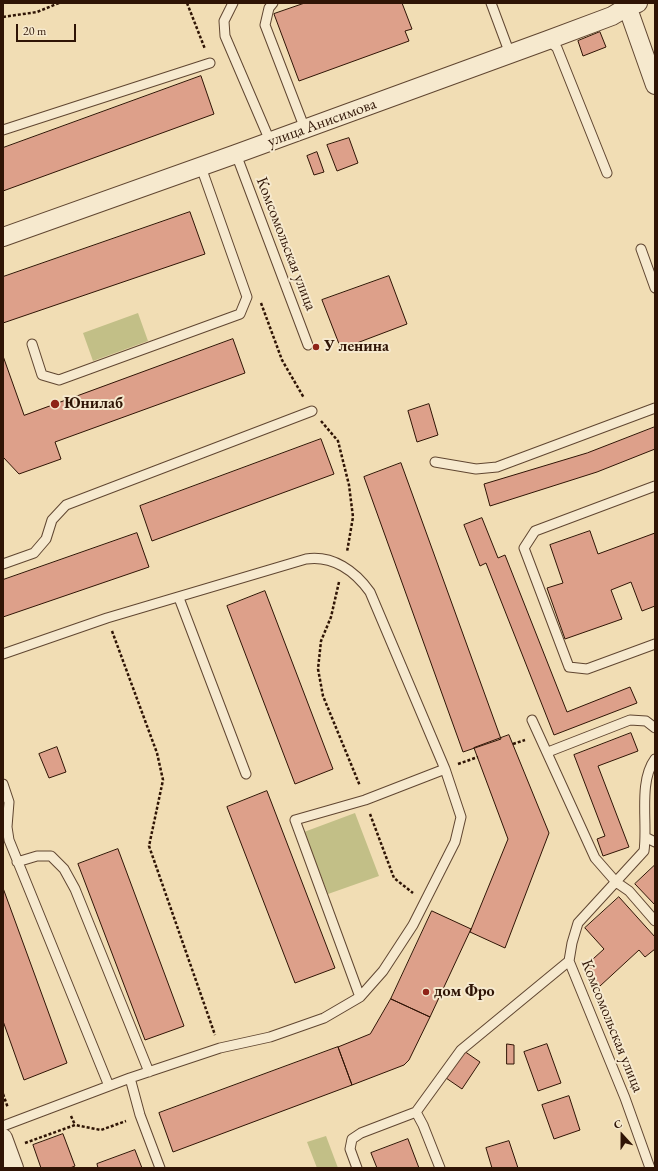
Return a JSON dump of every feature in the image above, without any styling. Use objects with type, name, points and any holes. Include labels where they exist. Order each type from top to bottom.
[{"type":"street","name":"улица Анисимова","points":[[3,237],[201,167],[548,40],[612,16],[630,4]]},
{"type":"street","points":[[630,4],[655,86]]},
{"type":"street","points":[[3,1138],[14,1168]]},
{"type":"lane","points":[[233,3],[224,21],[225,36],[270,141]]},
{"type":"lane","points":[[273,3],[269,8],[265,25],[305,129]]},
{"type":"lane","points":[[491,3],[510,54]]},
{"type":"lane","points":[[548,40],[557,48],[607,173]]},
{"type":"lane","points":[[3,130],[210,63]]},
{"type":"lane","name":"Комсомольская улица","points":[[236,154],[308,345]]},
{"type":"lane","points":[[32,344],[42,375],[59,380],[240,314],[247,297],[201,167]]},
{"type":"lane","points":[[641,249],[655,288]]},
{"type":"lane","points":[[435,462],[476,469],[497,467],[655,408]]},
{"type":"lane","points":[[3,564],[34,553],[46,539],[52,520],[66,506],[312,411]]},
{"type":"lane","points":[[655,486],[535,531],[524,548],[569,667],[587,669],[655,644]]},
{"type":"lane","points":[[3,654],[107,618],[179,598],[306,559],[318,557],[343,566],[361,579],[370,592],[445,769],[461,817],[460,829],[455,842],[413,925],[383,971],[360,997],[324,1018],[270,1037],[220,1048],[130,1078],[3,1126]]},
{"type":"lane","points":[[179,598],[246,774]]},
{"type":"lane","points":[[532,720],[548,752],[595,858],[616,882],[629,891],[655,921]]},
{"type":"lane","points":[[548,752],[630,720],[646,721],[655,728]]},
{"type":"lane","name":"Комсомольская улица","points":[[650,1168],[625,1098],[569,961],[572,943],[578,923],[644,851],[648,773],[655,759]]},
{"type":"lane","points":[[360,997],[295,820],[365,800],[445,769]]},
{"type":"lane","points":[[3,784],[9,802],[7,827],[9,840],[109,1086]]},
{"type":"lane","points":[[645,837],[655,842]]},
{"type":"lane","points":[[17,862],[37,856],[51,856],[64,869],[75,888],[149,1072]]},
{"type":"lane","points":[[357,1168],[350,1149],[352,1139],[361,1133],[416,1112],[461,1050],[569,961]]},
{"type":"lane","points":[[130,1078],[140,1115],[160,1168]]},
{"type":"lane","points":[[416,1112],[423,1125],[440,1168]]},
{"type":"path","points":[[3,17],[37,12],[59,3]]},
{"type":"path","points":[[187,3],[210,63]]},
{"type":"path","points":[[261,302],[282,360],[312,411],[338,441],[349,485],[353,517],[349,544],[331,618],[321,641],[318,669],[323,696],[365,800],[394,878],[424,901]]},
{"type":"path","points":[[107,618],[157,753],[164,780],[149,846],[220,1048]]},
{"type":"path","points":[[445,769],[478,757]]},
{"type":"path","points":[[22,1143],[75,1125],[101,1130],[140,1115]]},
{"type":"shaded area","points":[[138,313],[148,341],[93,361],[83,333]]},
{"type":"shaded area","points":[[355,813],[379,876],[328,894],[304,832]]},
{"type":"shaded area","points":[[326,1136],[338,1168],[317,1168],[307,1142]]},
{"type":"building","points":[[305,3],[402,3],[412,29],[405,31],[409,41],[299,81],[274,14]]},
{"type":"building","points":[[600,32],[606,47],[583,56],[578,41]]},
{"type":"building","points":[[201,76],[214,114],[3,191],[3,148]]},
{"type":"building","points":[[349,138],[358,163],[337,171],[327,145]]},
{"type":"building","points":[[317,152],[324,172],[314,175],[307,156]]},
{"type":"building","points":[[190,212],[205,254],[3,323],[3,277]]},
{"type":"building","points":[[389,276],[407,324],[341,349],[322,300]]},
{"type":"building","points":[[233,339],[245,373],[55,442],[61,459],[19,474],[3,457],[3,356],[24,415]]},
{"type":"building","points":[[429,404],[438,435],[417,442],[408,411]]},
{"type":"building","points":[[655,427],[655,449],[597,472],[490,506],[484,484],[587,453]]},
{"type":"building","points":[[321,439],[334,474],[152,541],[140,506]]},
{"type":"building","points":[[401,463],[501,739],[463,752],[364,477]]},
{"type":"building","points":[[482,518],[498,558],[505,555],[567,712],[630,687],[637,703],[554,735],[486,563],[480,566],[464,525]]},
{"type":"building","points":[[590,531],[598,554],[655,533],[655,606],[642,611],[631,582],[611,590],[622,619],[565,639],[547,588],[563,583],[550,545]]},
{"type":"building","points":[[137,533],[149,567],[3,617],[3,580]]},
{"type":"building","points":[[265,591],[333,769],[295,784],[227,606]]},
{"type":"building","points":[[631,733],[638,751],[598,766],[629,847],[603,856],[597,839],[605,836],[574,755]]},
{"type":"building","points":[[509,735],[549,833],[505,948],[470,932],[508,839],[474,748]]},
{"type":"building","points":[[57,747],[66,772],[49,778],[39,754]]},
{"type":"building","points":[[267,791],[335,968],[295,983],[227,807]]},
{"type":"building","points":[[118,849],[184,1026],[145,1040],[78,864]]},
{"type":"building","points":[[655,865],[655,905],[635,884]]},
{"type":"building","points":[[3,888],[67,1063],[24,1080],[3,1021]]},
{"type":"building","points":[[619,897],[655,937],[655,949],[645,957],[639,950],[600,986],[583,968],[604,949],[585,928]]},
{"type":"building","points":[[432,911],[471,929],[430,1017],[391,999]]},
{"type":"building","points":[[391,999],[430,1017],[409,1060],[404,1065],[352,1085],[338,1047],[370,1034]]},
{"type":"building","points":[[507,1044],[514,1045],[514,1064],[507,1064]]},
{"type":"building","points":[[547,1044],[561,1083],[538,1091],[524,1052]]},
{"type":"building","points":[[338,1047],[352,1085],[173,1152],[159,1113]]},
{"type":"building","points":[[464,1051],[480,1062],[462,1089],[446,1078]]},
{"type":"building","points":[[569,1096],[580,1130],[554,1139],[542,1105]]},
{"type":"building","points":[[63,1134],[75,1166],[70,1168],[41,1168],[33,1145]]},
{"type":"building","points":[[408,1139],[419,1168],[377,1168],[371,1153]]},
{"type":"building","points":[[509,1141],[518,1168],[492,1168],[486,1148]]},
{"type":"building","points":[[135,1150],[142,1168],[98,1168],[97,1164]]},
{"type":"place","name":"У ленина","points":[[316,347]]},
{"type":"place","name":"Юнилаб","points":[[55,404]]},
{"type":"place","name":"дом Фро","points":[[426,992]]}]
